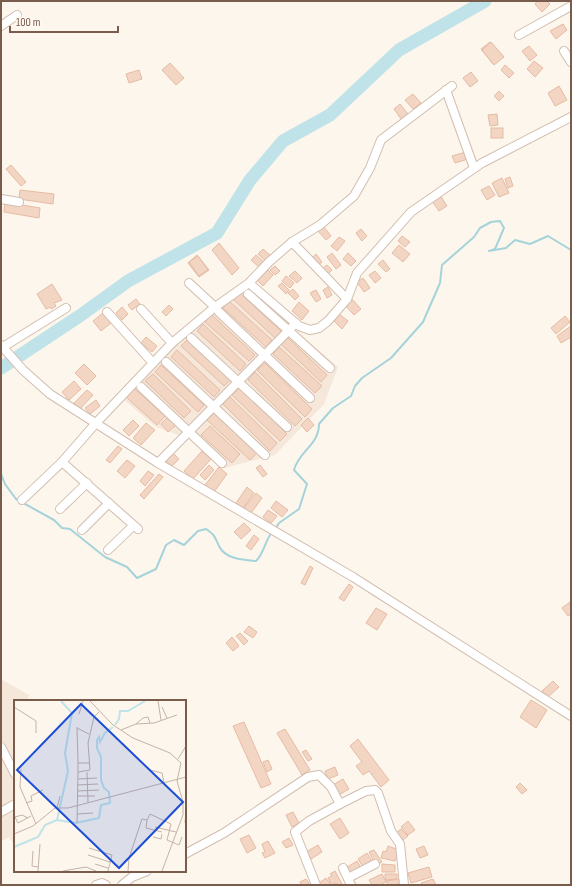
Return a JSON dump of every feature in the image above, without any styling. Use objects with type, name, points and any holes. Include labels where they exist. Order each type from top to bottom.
[{"type":"street","points":[[519,35],[571,6]]},
{"type":"street","points":[[1,26],[17,15]]},
{"type":"street","points":[[564,52],[571,62]]},
{"type":"street","points":[[22,500],[62,462],[96,423],[172,343],[217,310],[249,283],[269,262],[292,242],[320,224],[354,196],[370,168],[381,140],[449,88],[474,168]]},
{"type":"street","points":[[249,283],[305,329],[314,330],[319,328],[328,321],[347,299],[357,273],[411,212],[474,168],[571,118]]},
{"type":"street","points":[[1,199],[19,202]]},
{"type":"street","points":[[292,242],[347,299]]},
{"type":"street","points":[[190,283],[310,398]]},
{"type":"street","points":[[248,294],[330,368]]},
{"type":"street","points":[[66,308],[2,346],[23,370],[50,394],[158,463],[285,536],[352,577],[571,716]]},
{"type":"street","points":[[141,309],[172,343]]},
{"type":"street","points":[[107,312],[153,363]]},
{"type":"street","points":[[158,463],[296,323]]},
{"type":"street","points":[[191,338],[287,427]]},
{"type":"street","points":[[166,362],[265,454]]},
{"type":"street","points":[[141,387],[222,463]]},
{"type":"street","points":[[62,462],[135,527],[108,550]]},
{"type":"street","points":[[60,509],[86,484]]},
{"type":"street","points":[[82,530],[109,503]]},
{"type":"street","points":[[1,747],[14,772]]},
{"type":"street","points":[[186,853],[224,833],[314,775],[319,775],[331,787],[340,804]]},
{"type":"street","points":[[316,885],[295,832],[309,821],[340,804],[366,791],[375,790],[378,794],[391,831],[400,844],[404,885]]},
{"type":"street","points":[[1,812],[14,805]]},
{"type":"street","points":[[343,868],[350,882],[375,864]]},
{"type":"street","points":[[122,885],[132,876],[144,872]]},
{"type":"street","points":[[96,885],[102,883],[106,885]]},
{"type":"shaded area","points":[[249,289],[338,367],[324,404],[275,455],[224,468],[192,440],[156,427],[123,399],[190,330],[220,307]]},
{"type":"shaded area","points":[[1,679],[29,695],[27,700],[14,700],[14,844],[9,837],[1,841]]},
{"type":"building","points":[[537,1],[547,1],[550,4],[542,12],[535,4]]},
{"type":"building","points":[[563,24],[567,30],[556,39],[550,31]]},
{"type":"building","points":[[490,42],[503,56],[493,64],[481,49]]},
{"type":"building","points":[[491,42],[504,57],[494,65],[482,50]]},
{"type":"building","points":[[529,46],[537,55],[530,61],[522,51]]},
{"type":"building","points":[[534,61],[543,68],[535,77],[527,69]]},
{"type":"building","points":[[170,63],[184,78],[176,85],[162,70]]},
{"type":"building","points":[[505,65],[514,73],[509,78],[501,70]]},
{"type":"building","points":[[139,70],[142,79],[129,83],[126,74]]},
{"type":"building","points":[[471,72],[478,81],[470,87],[463,78]]},
{"type":"building","points":[[559,86],[567,100],[555,106],[548,93]]},
{"type":"building","points":[[499,91],[504,96],[499,101],[494,96]]},
{"type":"building","points":[[413,94],[421,103],[413,109],[405,100]]},
{"type":"building","points":[[400,104],[408,114],[401,119],[394,109]]},
{"type":"building","points":[[497,114],[498,125],[490,126],[488,115]]},
{"type":"building","points":[[491,128],[503,128],[503,138],[491,138]]},
{"type":"building","points":[[466,152],[468,159],[455,163],[452,156]]},
{"type":"building","points":[[11,165],[26,182],[21,186],[6,169]]},
{"type":"building","points":[[510,177],[513,186],[508,188],[505,179]]},
{"type":"building","points":[[502,178],[509,193],[499,197],[492,183]]},
{"type":"building","points":[[489,186],[495,195],[487,200],[481,190]]},
{"type":"building","points":[[20,190],[54,194],[53,204],[19,199]]},
{"type":"building","points":[[440,195],[447,206],[439,211],[432,201]]},
{"type":"building","points":[[5,202],[40,208],[39,218],[4,212]]},
{"type":"building","points":[[323,226],[331,236],[326,240],[318,231]]},
{"type":"building","points":[[361,229],[367,236],[362,241],[356,233]]},
{"type":"building","points":[[402,236],[410,242],[405,247],[398,241]]},
{"type":"building","points":[[339,237],[345,241],[337,251],[331,246]]},
{"type":"building","points":[[219,243],[239,268],[232,275],[212,250]]},
{"type":"building","points":[[399,245],[410,254],[403,262],[392,253]]},
{"type":"building","points":[[263,249],[271,256],[266,261],[258,254]]},
{"type":"building","points":[[332,253],[341,265],[336,269],[327,257]]},
{"type":"building","points":[[348,253],[356,261],[351,266],[343,259]]},
{"type":"building","points":[[316,254],[322,262],[317,266],[311,259]]},
{"type":"building","points":[[197,255],[209,270],[199,277],[188,263]]},
{"type":"building","points":[[256,255],[264,262],[259,267],[251,260]]},
{"type":"building","points":[[198,256],[208,270],[199,276],[189,262]]},
{"type":"building","points":[[383,260],[390,269],[386,272],[378,264]]},
{"type":"building","points":[[327,265],[332,270],[326,276],[321,270]]},
{"type":"building","points":[[275,266],[280,271],[275,275],[270,270]]},
{"type":"building","points":[[267,269],[273,275],[263,286],[257,280]]},
{"type":"building","points":[[295,271],[302,278],[297,283],[289,276]]},
{"type":"building","points":[[375,271],[381,278],[375,283],[369,275]]},
{"type":"building","points":[[286,276],[294,283],[290,288],[282,281]]},
{"type":"building","points":[[363,278],[370,288],[364,292],[357,282]]},
{"type":"building","points":[[282,283],[289,290],[286,294],[278,286]]},
{"type":"building","points":[[52,284],[62,300],[54,303],[56,306],[51,309],[50,307],[46,309],[37,294]]},
{"type":"building","points":[[328,287],[332,295],[327,298],[323,290]]},
{"type":"building","points":[[293,289],[299,296],[295,300],[288,293]]},
{"type":"building","points":[[316,290],[321,299],[316,302],[310,293]]},
{"type":"building","points":[[239,292],[282,332],[276,339],[233,299]]},
{"type":"building","points":[[351,298],[361,309],[354,315],[344,304]]},
{"type":"building","points":[[136,299],[140,304],[132,310],[128,305]]},
{"type":"building","points":[[229,301],[272,340],[266,347],[223,308]]},
{"type":"building","points":[[299,302],[309,311],[302,320],[292,311]]},
{"type":"building","points":[[169,305],[173,309],[166,316],[162,312]]},
{"type":"building","points":[[122,307],[128,314],[122,320],[116,313]]},
{"type":"building","points":[[103,313],[111,323],[101,331],[93,321]]},
{"type":"building","points":[[339,314],[348,321],[342,329],[333,320]]},
{"type":"building","points":[[212,315],[255,355],[249,361],[205,322]]},
{"type":"building","points":[[565,316],[570,322],[556,334],[551,328]]},
{"type":"building","points":[[203,324],[246,364],[240,371],[197,331]]},
{"type":"building","points":[[571,326],[571,337],[561,343],[557,336]]},
{"type":"building","points":[[146,337],[157,346],[152,352],[141,343]]},
{"type":"building","points":[[288,338],[327,375],[321,382],[281,344]]},
{"type":"building","points":[[187,340],[231,379],[224,386],[181,346]]},
{"type":"building","points":[[279,347],[322,386],[315,393],[273,354]]},
{"type":"building","points":[[177,350],[220,390],[214,397],[171,357]]},
{"type":"building","points":[[265,363],[312,409],[305,417],[257,370]]},
{"type":"building","points":[[84,364],[96,376],[87,385],[75,373]]},
{"type":"building","points":[[161,365],[204,405],[198,412],[155,372]]},
{"type":"building","points":[[255,372],[302,419],[295,426],[248,380]]},
{"type":"building","points":[[153,374],[191,411],[184,418],[145,381]]},
{"type":"building","points":[[74,381],[81,389],[69,400],[62,392]]},
{"type":"building","points":[[240,387],[287,434],[280,441],[232,395]]},
{"type":"building","points":[[134,388],[165,416],[157,425],[126,397]]},
{"type":"building","points":[[87,390],[93,395],[80,409],[74,403]]},
{"type":"building","points":[[230,397],[277,443],[270,451],[223,404]]},
{"type":"building","points":[[96,400],[100,406],[90,414],[85,408]]},
{"type":"building","points":[[214,413],[257,453],[250,460],[207,420]]},
{"type":"building","points":[[168,417],[176,425],[168,432],[161,424]]},
{"type":"building","points":[[308,418],[314,425],[307,432],[301,425]]},
{"type":"building","points":[[133,420],[139,426],[129,436],[123,430]]},
{"type":"building","points":[[146,423],[155,430],[141,445],[133,438]]},
{"type":"building","points":[[210,426],[240,454],[232,463],[201,435]]},
{"type":"building","points":[[118,446],[122,449],[110,463],[106,460]]},
{"type":"building","points":[[202,451],[211,459],[193,479],[184,471]]},
{"type":"building","points":[[173,453],[179,459],[172,466],[166,461]]},
{"type":"building","points":[[127,460],[135,466],[125,478],[117,471]]},
{"type":"building","points":[[209,465],[214,470],[205,480],[200,475]]},
{"type":"building","points":[[260,465],[267,474],[263,477],[256,468]]},
{"type":"building","points":[[219,467],[227,474],[214,492],[205,485]]},
{"type":"building","points":[[148,471],[154,475],[145,486],[140,481]]},
{"type":"building","points":[[159,474],[163,477],[144,499],[140,495]]},
{"type":"building","points":[[247,487],[254,493],[243,508],[236,503]]},
{"type":"building","points":[[256,493],[262,498],[251,513],[244,508]]},
{"type":"building","points":[[276,501],[288,510],[282,517],[271,508]]},
{"type":"building","points":[[268,510],[277,516],[271,523],[263,517]]},
{"type":"building","points":[[244,523],[251,530],[241,539],[234,532]]},
{"type":"building","points":[[254,535],[259,539],[251,550],[246,546]]},
{"type":"building","points":[[310,566],[313,568],[305,585],[301,583]]},
{"type":"building","points":[[349,584],[353,587],[344,601],[339,598]]},
{"type":"building","points":[[570,602],[571,614],[568,616],[562,608]]},
{"type":"building","points":[[376,608],[387,614],[377,630],[366,623]]},
{"type":"building","points":[[249,626],[257,632],[253,638],[244,632]]},
{"type":"building","points":[[240,633],[248,641],[244,645],[236,636]]},
{"type":"building","points":[[232,637],[239,646],[233,651],[226,643]]},
{"type":"building","points":[[553,681],[559,687],[548,697],[542,691]]},
{"type":"building","points":[[531,700],[547,710],[536,728],[520,717]]},
{"type":"building","points":[[244,722],[271,784],[261,788],[233,726]]},
{"type":"building","points":[[285,729],[310,770],[302,775],[277,733]]},
{"type":"building","points":[[358,739],[389,780],[381,787],[369,771],[363,775],[356,766],[362,762],[350,746]]},
{"type":"building","points":[[306,750],[312,759],[308,761],[302,752]]},
{"type":"building","points":[[268,760],[272,769],[267,772],[263,762]]},
{"type":"building","points":[[335,767],[338,775],[328,779],[325,771]]},
{"type":"building","points":[[343,779],[349,789],[339,795],[333,785]]},
{"type":"building","points":[[520,783],[527,790],[522,794],[516,787]]},
{"type":"building","points":[[293,812],[299,823],[292,827],[286,815]]},
{"type":"building","points":[[340,818],[349,833],[340,839],[330,824]]},
{"type":"building","points":[[408,821],[415,830],[408,835],[401,827]]},
{"type":"building","points":[[401,829],[408,836],[403,840],[396,833]]},
{"type":"building","points":[[249,835],[256,848],[247,853],[240,839]]},
{"type":"building","points":[[289,838],[293,845],[286,848],[282,842]]},
{"type":"building","points":[[268,841],[275,853],[265,858],[262,853],[265,852],[262,844]]},
{"type":"building","points":[[318,845],[322,852],[311,859],[306,852]]},
{"type":"building","points":[[388,846],[399,850],[395,861],[381,858],[383,851],[386,852]]},
{"type":"building","points":[[424,846],[428,855],[420,858],[416,849]]},
{"type":"building","points":[[374,850],[382,862],[376,865],[369,852]]},
{"type":"building","points":[[367,853],[372,861],[363,867],[358,859]]},
{"type":"building","points":[[357,861],[361,868],[350,875],[346,868]]},
{"type":"building","points":[[382,864],[395,865],[395,872],[382,872]]},
{"type":"building","points":[[429,867],[432,877],[411,883],[408,873]]},
{"type":"building","points":[[335,871],[342,884],[339,885],[335,883],[332,885],[328,878],[332,876],[330,874]]},
{"type":"building","points":[[382,874],[386,882],[380,885],[372,885],[369,880]]},
{"type":"building","points":[[385,874],[397,874],[397,879],[385,880]]},
{"type":"building","points":[[326,878],[331,885],[320,885],[319,883]]},
{"type":"building","points":[[306,879],[310,885],[301,885],[300,882]]},
{"type":"building","points":[[398,879],[400,883],[395,885],[388,885],[386,881]]},
{"type":"building","points":[[433,879],[436,885],[422,885],[421,883]]},
{"type":"waterway","points":[[1,368],[81,315],[128,281],[217,233],[250,180],[283,141],[330,115],[399,50],[485,1]]},
{"type":"waterway","points":[[275,529],[279,523],[299,509],[307,484],[294,470],[300,458],[316,437],[319,424],[333,408],[351,396],[355,386],[362,378],[391,358],[423,322],[440,283],[442,265],[474,237],[480,228],[491,222],[500,221],[504,228],[495,249],[489,251],[506,248],[515,240],[530,244],[548,236],[571,250]]},
{"type":"waterway","points":[[1,474],[5,484],[16,499],[54,520],[62,528],[70,529],[105,557],[127,567],[137,578],[156,569],[166,545],[174,540],[184,545],[198,531],[206,529],[209,531],[214,536],[225,554],[235,558],[256,561],[272,532]]}]
